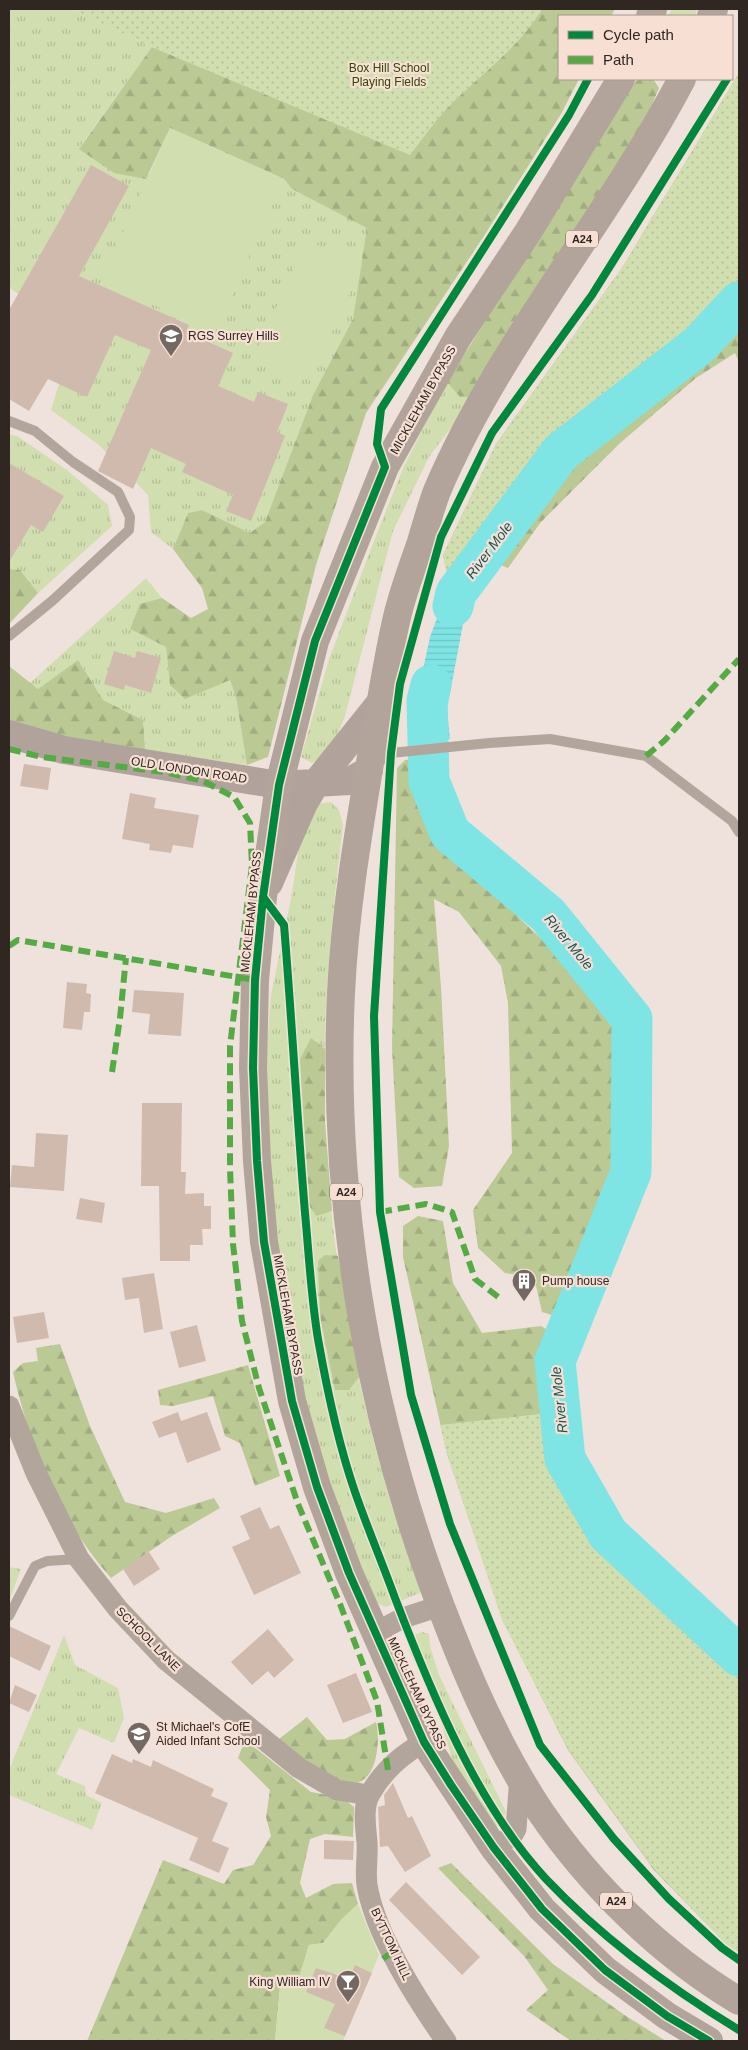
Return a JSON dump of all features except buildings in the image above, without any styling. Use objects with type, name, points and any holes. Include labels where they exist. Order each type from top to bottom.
[{"type":"highway","name":"MICKLEHAM BYPASS","points":[[620,80],[528,232],[458,337],[385,467],[315,641],[279,785],[263,897],[255,980],[253,1068],[257,1161],[264,1242],[272,1299],[292,1401],[317,1488],[349,1573],[424,1742],[494,1848],[542,1909],[605,1970],[667,2016],[709,2041]]},
{"type":"highway","name":"A24","points":[[681,80],[653,134],[573,253],[478,407],[436,493],[398,610],[380,703],[349,895],[341,992],[340,1076],[348,1222],[375,1384],[399,1484],[440,1606],[465,1669],[492,1728],[540,1811],[587,1872],[646,1932],[718,1989],[739,2001]]},
{"type":"main road","points":[[263,897],[304,802],[380,703]]},
{"type":"main road","name":"OLD LONDON ROAD","points":[[9,734],[64,750],[279,785],[350,781],[369,770]]},
{"type":"street","name":"SCHOOL LANE","points":[[9,1406],[36,1473],[79,1559],[118,1609],[166,1660],[299,1768],[337,1790],[368,1795]]},
{"type":"street","points":[[376,1632],[403,1618],[440,1606]]},
{"type":"street","points":[[368,1795],[388,1770],[408,1751],[424,1742]]},
{"type":"street","points":[[494,1848],[512,1836],[516,1829],[520,1776]]},
{"type":"street","name":"BYTTOM HILL","points":[[368,1795],[365,1817],[367,1884],[374,1914],[424,2009],[446,2041]]},
{"type":"lane","points":[[9,421],[35,431],[72,462],[118,492],[130,517],[130,530],[52,602],[9,636]]},
{"type":"lane","points":[[369,770],[390,753],[489,742],[550,739],[646,756],[732,821],[739,832]]},
{"type":"lane","points":[[9,1616],[35,1566],[47,1561],[79,1559]]},
{"type":"green space","name":"RGS Surrey Hills","points":[[9,9],[71,9],[152,47],[79,148],[114,173],[284,179],[292,189],[368,227],[353,319],[313,395],[265,522],[250,533],[202,510],[188,513],[173,549],[151,532],[148,495],[99,445],[51,410],[59,384],[64,320],[9,288]]},
{"type":"green space","name":"Box Hill School Playing Fields","points":[[71,9],[542,9],[512,47],[442,113],[410,155],[152,47]]},
{"type":"green space","points":[[542,9],[615,9],[612,15],[558,15],[558,80],[578,80],[561,114],[484,236],[366,413],[316,565],[268,757],[247,765],[236,697],[230,680],[185,699],[170,685],[166,647],[130,629],[140,604],[162,598],[191,618],[208,609],[202,588],[173,549],[188,513],[202,510],[250,533],[265,522],[313,395],[353,319],[367,228],[292,189],[284,179],[170,128],[146,179],[114,173],[79,149],[152,47],[410,154],[448,107],[501,58]]},
{"type":"green space","points":[[672,9],[697,9],[695,15],[669,15]]},
{"type":"green space","points":[[739,73],[739,362],[735,353],[696,378],[619,444],[541,522],[508,568],[474,555],[447,574],[443,555],[496,444],[622,268]]},
{"type":"green space","points":[[739,73],[739,278],[731,289],[652,360],[556,440],[474,555],[447,574],[443,555],[496,444],[622,268]]},
{"type":"green space","points":[[654,80],[659,88],[645,121],[474,397],[460,397],[447,382],[636,81]]},
{"type":"green space","points":[[170,128],[284,179],[215,333],[101,281]]},
{"type":"green space","points":[[307,240],[362,265],[310,381],[254,356]]},
{"type":"green space","points":[[447,382],[474,397],[429,457],[393,531],[345,716],[329,755],[312,763],[301,757],[329,659],[404,466]]},
{"type":"green space","points":[[9,434],[17,436],[67,470],[108,505],[112,526],[38,593],[20,570],[9,569]]},
{"type":"green space","points":[[9,569],[20,570],[38,593],[10,623],[9,635]]},
{"type":"green space","points":[[146,578],[162,598],[140,605],[130,629],[166,647],[170,685],[230,680],[236,697],[247,765],[145,750],[143,720],[103,700],[78,660],[38,689],[30,683]]},
{"type":"green space","points":[[78,660],[103,700],[143,720],[145,750],[63,739],[9,722],[9,666],[38,689]]},
{"type":"green space","points":[[415,759],[428,831],[554,951],[613,1028],[614,1175],[558,1317],[542,1312],[534,1277],[505,1273],[478,1248],[473,1210],[512,1153],[508,1003],[501,966],[459,912],[434,899],[441,987],[449,1146],[442,1186],[414,1188],[399,1177],[392,1048],[397,768],[405,760]]},
{"type":"green space","points":[[331,802],[339,810],[343,825],[331,936],[324,1047],[327,1165],[336,1252],[350,1338],[369,1423],[389,1497],[422,1592],[386,1607],[372,1601],[332,1493],[298,1377],[281,1281],[266,1164],[266,1063],[271,995],[291,899],[302,827],[317,804]]},
{"type":"green space","points":[[311,1038],[325,1049],[325,1122],[332,1211],[316,1216],[309,1205],[300,1059]]},
{"type":"green space","points":[[418,1216],[443,1221],[453,1283],[482,1333],[541,1326],[551,1332],[539,1369],[540,1414],[534,1446],[739,1952],[727,1945],[654,1870],[568,1750],[503,1620],[447,1454],[403,1257],[403,1226]]},
{"type":"green space","points":[[325,1255],[338,1256],[359,1377],[349,1390],[335,1390],[320,1316],[318,1261]]},
{"type":"green space","points":[[60,1344],[90,1426],[125,1502],[166,1513],[214,1498],[220,1508],[172,1536],[111,1578],[77,1532],[49,1481],[28,1427],[13,1372],[23,1363],[38,1361],[36,1348]]},
{"type":"green space","points":[[248,1365],[280,1476],[255,1486],[240,1443],[225,1436],[213,1396],[173,1406],[160,1405],[158,1390]]},
{"type":"green space","points":[[540,1414],[557,1466],[594,1541],[643,1590],[739,1674],[739,1952],[727,1945],[654,1869],[568,1749],[502,1620],[447,1454],[440,1425]]},
{"type":"green space","points":[[9,1567],[21,1569],[9,1601]]},
{"type":"green space","points":[[422,1632],[429,1634],[430,1646],[439,1675],[506,1812],[499,1827],[487,1823],[459,1781],[440,1720],[409,1650],[414,1635]]},
{"type":"green space","points":[[64,1635],[75,1665],[118,1688],[124,1718],[114,1743],[79,1728],[56,1774],[85,1786],[86,1795],[102,1803],[92,1830],[9,1795],[9,1770]]},
{"type":"green space","points":[[307,1717],[327,1740],[345,1739],[376,1722],[378,1736],[377,1753],[372,1769],[362,1781],[352,1785],[321,1773],[279,1739]]},
{"type":"green space","points":[[245,1740],[311,1792],[343,1798],[354,1807],[353,1837],[325,1834],[310,1839],[300,1883],[306,1898],[333,1884],[352,1883],[358,1904],[341,1920],[323,1943],[309,1945],[297,1984],[280,1988],[275,2041],[87,2041],[163,1860],[224,1884],[233,1870],[253,1865],[271,1836],[266,1817],[270,1790],[238,1758]]},
{"type":"green space","points":[[451,1863],[553,1964],[626,2016],[666,2041],[571,2041],[526,2010],[548,1990],[524,1956],[438,1868]]},
{"type":"green space","points":[[358,1904],[379,1955],[343,2041],[275,2041],[280,1988],[297,1984],[309,1945],[323,1943],[341,1920]]},
{"type":"water","points":[[474,555],[493,563],[475,591],[463,624],[447,709],[450,739],[410,744],[416,702],[430,637],[455,569]]},
{"type":"waterway","name":"River Mole","points":[[453,606],[456,593],[561,452],[699,345],[739,302]]},
{"type":"waterway","name":"River Mole","points":[[431,685],[427,701],[429,781],[450,833],[548,915],[632,1019],[631,1172],[555,1361],[565,1459],[608,1534],[739,1656]]},
{"type":"marked path","points":[[646,756],[664,741],[739,659]]},
{"type":"marked path","points":[[9,749],[42,757],[164,772],[203,781],[234,797],[250,823],[252,865],[230,1046],[230,1168],[233,1244],[242,1321],[259,1388],[298,1504],[340,1604],[377,1701],[388,1770]]},
{"type":"marked path","points":[[9,946],[18,940],[255,980]]},
{"type":"marked path","points":[[112,1072],[126,958]]},
{"type":"marked path","points":[[380,1212],[426,1204],[452,1212],[475,1279],[502,1300]]},
{"type":"marked path","points":[[383,1959],[393,1951]]},
{"type":"cycle path","points":[[587,80],[569,115],[381,409],[377,444],[385,467],[315,641],[279,785],[263,897],[255,980],[253,1068],[257,1161],[264,1242],[292,1401],[317,1487],[349,1573],[424,1742],[494,1848],[542,1909],[605,1970],[667,2016],[709,2041]]},
{"type":"cycle path","points":[[726,80],[592,295],[492,433],[441,537],[400,684],[391,753],[374,1016],[380,1212],[411,1395],[450,1524],[540,1745],[614,1839],[669,1899],[722,1948],[739,1960]]},
{"type":"cycle path","points":[[263,897],[284,925],[312,1292],[318,1339],[329,1397],[343,1455],[364,1518],[424,1671],[440,1709],[477,1782],[521,1850],[546,1879],[613,1942],[662,1979],[739,2030]]},
{"type":"place","name":"RGS Surrey Hills","points":[[171,357]]},
{"type":"place","name":"Pump house","points":[[524,1302]]},
{"type":"place","name":"St Michael's CofE Aided Infant School","points":[[139,1755]]},
{"type":"place","name":"King William IV","points":[[348,2003]]}]
